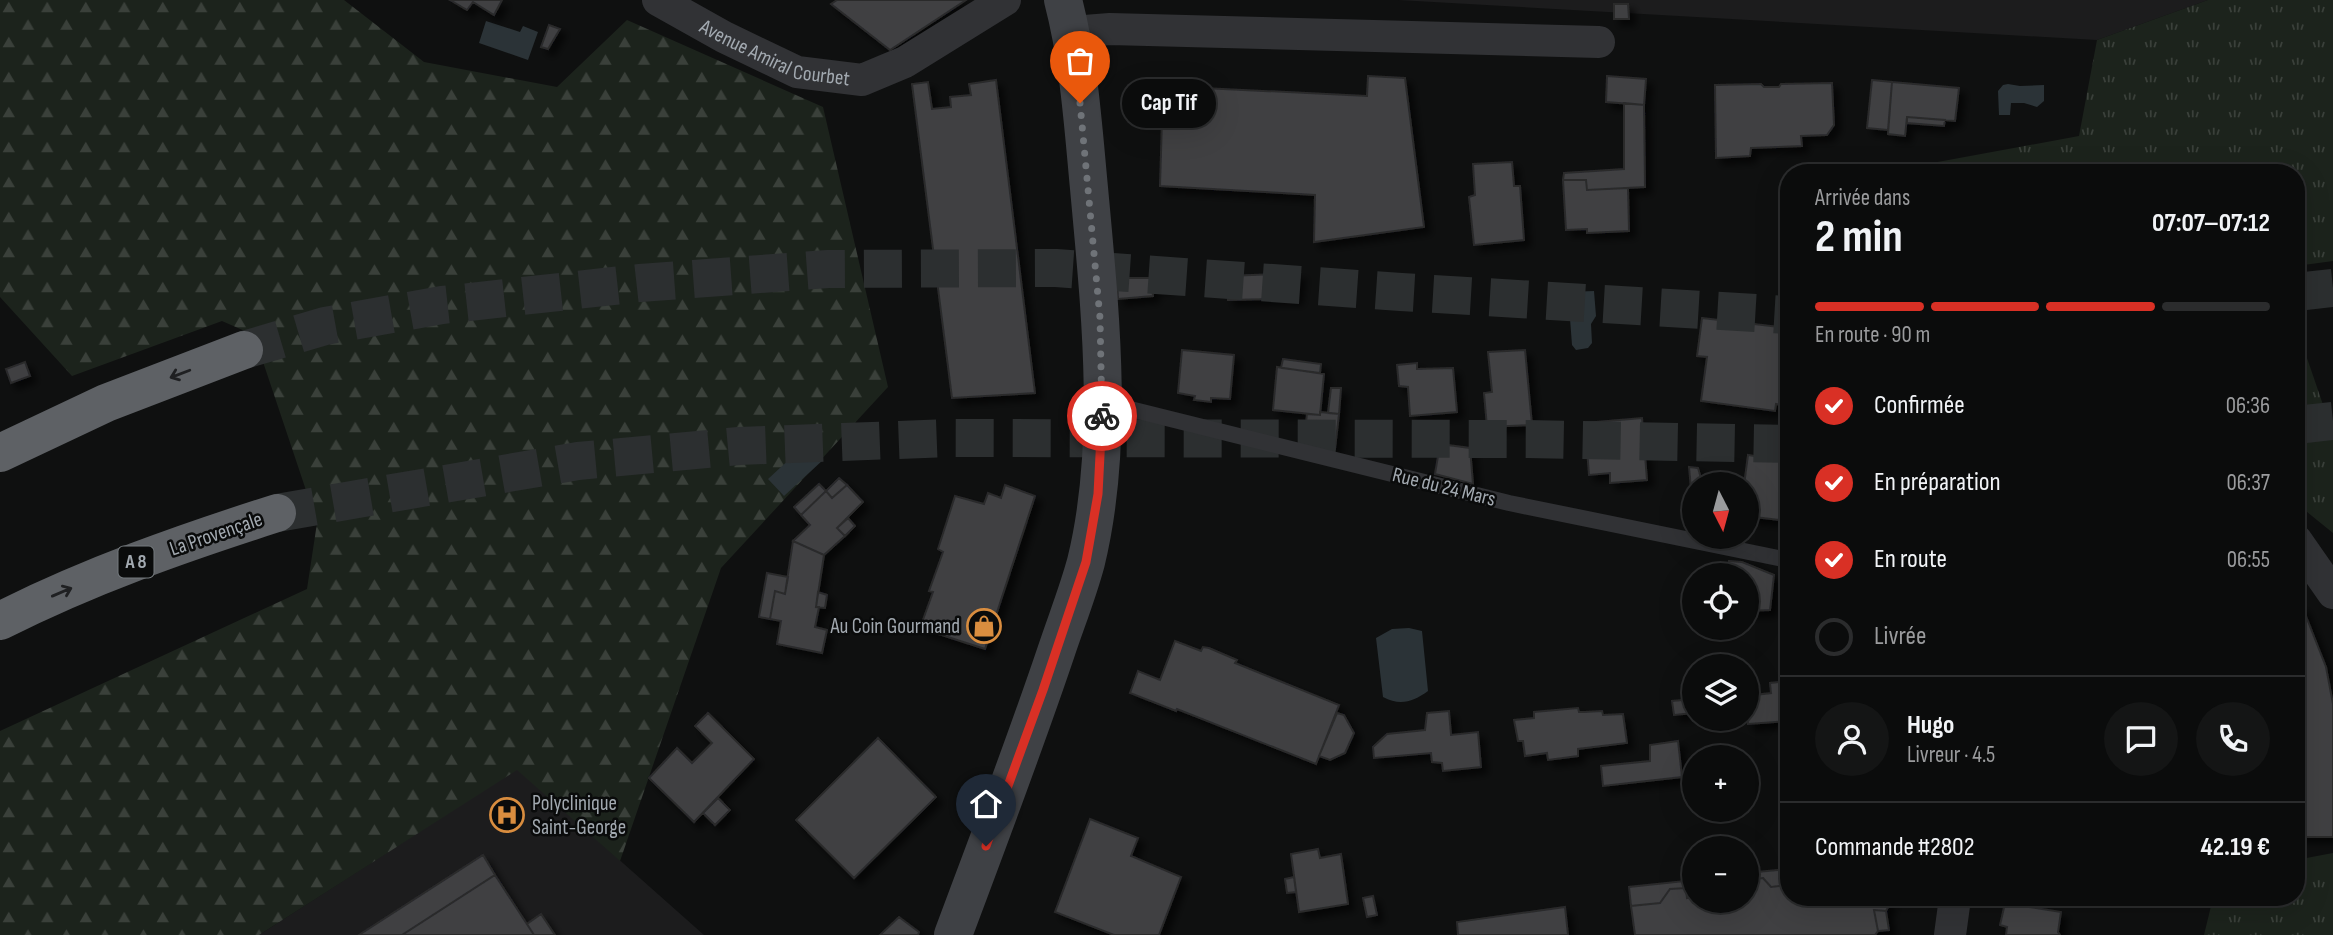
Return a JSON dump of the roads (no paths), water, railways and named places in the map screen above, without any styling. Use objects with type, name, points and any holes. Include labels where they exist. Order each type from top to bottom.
[{"type":"highway","points":[[0,453],[106,403],[244,350]]},
{"type":"highway","name":"La Provençale","points":[[0,621],[120,568],[201,537],[277,513]]},
{"type":"street","name":"Avenue Amiral Courbet","points":[[658,0],[724,37],[797,72],[862,80],[905,62],[1005,0]]},
{"type":"street","points":[[953,935],[1043,690],[1086,562],[1098,494],[1102,402],[1100,318],[1095,247],[1068,16],[1111,29],[1599,41]]},
{"type":"street","points":[[2305,553],[2333,593]]},
{"type":"street","points":[[1950,935],[1954,906]]},
{"type":"lane","name":"Rue du 24 Mars","points":[[1102,402],[1509,503],[1780,558]]},
{"type":"tunnel","points":[[244,350],[325,326],[442,305],[640,283],[828,269],[1056,268],[1780,315]]},
{"type":"tunnel","points":[[2305,291],[2333,288]]},
{"type":"tunnel","points":[[2305,424],[2333,421]]},
{"type":"tunnel","points":[[277,513],[578,461],[739,446],[949,438],[1527,439],[1780,444]]},
{"type":"place","name":"Cap Tif","points":[[1080,103]]},
{"type":"place","name":"Au Coin Gourmand","points":[[984,626]]},
{"type":"place","name":"Polyclinique Saint-George","points":[[507,815]]}]
